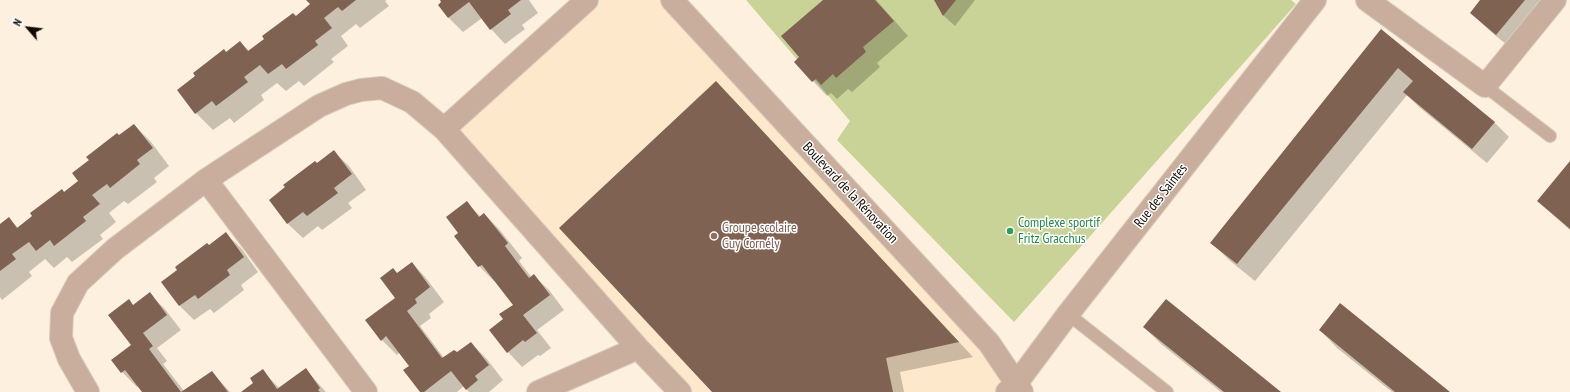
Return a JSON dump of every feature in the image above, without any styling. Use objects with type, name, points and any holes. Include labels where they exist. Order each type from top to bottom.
[{"type":"street","points":[[444,129],[587,0]]},
{"type":"street","name":"Boulevard de la Rénovation","points":[[672,0],[989,343],[1015,389]]},
{"type":"street","name":"Rue des Saintes","points":[[1015,389],[1068,314],[1315,0]]},
{"type":"street","points":[[1367,0],[1485,86],[1554,0]]},
{"type":"street","points":[[88,392],[69,359],[61,338],[62,313],[78,283],[115,249],[206,180],[319,106],[346,94],[361,90],[382,88],[412,102],[444,129],[638,348],[680,392]]},
{"type":"street","points":[[206,180],[366,392]]},
{"type":"street","points":[[538,392],[638,348]]},
{"type":"lane","points":[[1485,86],[1550,136]]},
{"type":"lane","points":[[1068,314],[1167,392]]},
{"type":"shaded area","name":"Groupe scolaire Guy Cornély","points":[[587,0],[672,0],[989,343],[1007,392],[680,392],[444,129]]},
{"type":"green space","name":"Complexe sportif Fritz Gracchus","points":[[746,0],[1291,0],[1296,4],[1014,322],[837,140],[850,121]]},
{"type":"building","points":[[306,0],[356,0],[342,11],[338,7],[324,18],[332,28],[315,41],[318,45],[286,69],[282,64],[268,74],[260,65],[244,77],[248,82],[216,106],[212,101],[195,114],[177,90],[195,76],[193,73],[224,49],[226,52],[240,41],[248,51],[264,39],[262,36],[293,13],[296,16],[310,4]]},
{"type":"building","points":[[440,0],[521,0],[508,10],[511,14],[490,30],[469,2],[448,18],[438,5],[441,2]]},
{"type":"building","points":[[823,0],[875,0],[894,21],[863,47],[866,52],[836,78],[833,74],[821,85],[816,79],[812,82],[794,62],[799,57],[781,36]]},
{"type":"building","points":[[934,0],[956,0],[943,16]]},
{"type":"building","points":[[1480,0],[1525,0],[1496,35],[1470,13]]},
{"type":"building","points":[[1381,29],[1495,122],[1472,149],[1403,92],[1413,81],[1398,68],[1237,264],[1210,243]]},
{"type":"building","points":[[716,81],[959,342],[886,358],[893,392],[712,392],[559,228]]},
{"type":"building","points":[[134,124],[153,148],[137,160],[140,164],[110,188],[107,184],[92,195],[100,204],[83,217],[86,221],[54,246],[50,240],[36,251],[29,242],[12,254],[16,259],[0,271],[0,224],[9,217],[17,228],[32,216],[30,213],[62,189],[64,192],[78,181],[72,173],[89,160],[86,157],[117,133],[119,135]]},
{"type":"building","points":[[334,150],[352,174],[334,188],[338,193],[307,216],[303,212],[287,224],[269,200],[285,187],[283,185],[315,161],[317,163]]},
{"type":"building","points":[[1570,161],[1570,229],[1537,201]]},
{"type":"building","points":[[467,201],[479,217],[484,213],[508,243],[505,246],[529,278],[534,274],[550,295],[523,315],[537,333],[525,342],[523,340],[507,353],[489,330],[503,319],[499,314],[513,305],[482,265],[478,267],[454,236],[458,233],[446,217]]},
{"type":"building","points":[[226,232],[244,257],[227,270],[230,275],[198,299],[195,295],[179,306],[161,282],[177,270],[175,267],[207,243],[209,245]]},
{"type":"building","points":[[412,262],[430,287],[415,299],[417,303],[407,311],[442,358],[454,350],[457,352],[471,342],[489,365],[475,376],[478,380],[466,390],[451,371],[424,392],[420,392],[403,370],[409,366],[386,336],[381,341],[365,320],[395,298],[380,278],[393,268],[397,273]]},
{"type":"building","points":[[150,292],[167,315],[143,333],[153,346],[149,349],[181,392],[142,392],[125,370],[121,373],[111,360],[131,345],[108,315],[129,299],[133,305]]},
{"type":"building","points":[[1166,299],[1281,392],[1224,392],[1143,327]]},
{"type":"building","points":[[1340,303],[1450,392],[1395,392],[1319,330]]},
{"type":"building","points":[[306,368],[320,388],[318,390],[320,392],[241,392],[253,383],[250,378],[263,369],[277,389]]},
{"type":"building","points":[[212,371],[228,392],[181,392]]},
{"type":"place","name":"Complexe sportif Fritz Gracchus","points":[[1010,231]]},
{"type":"place","name":"Groupe scolaire Guy Cornély","points":[[714,236]]}]
